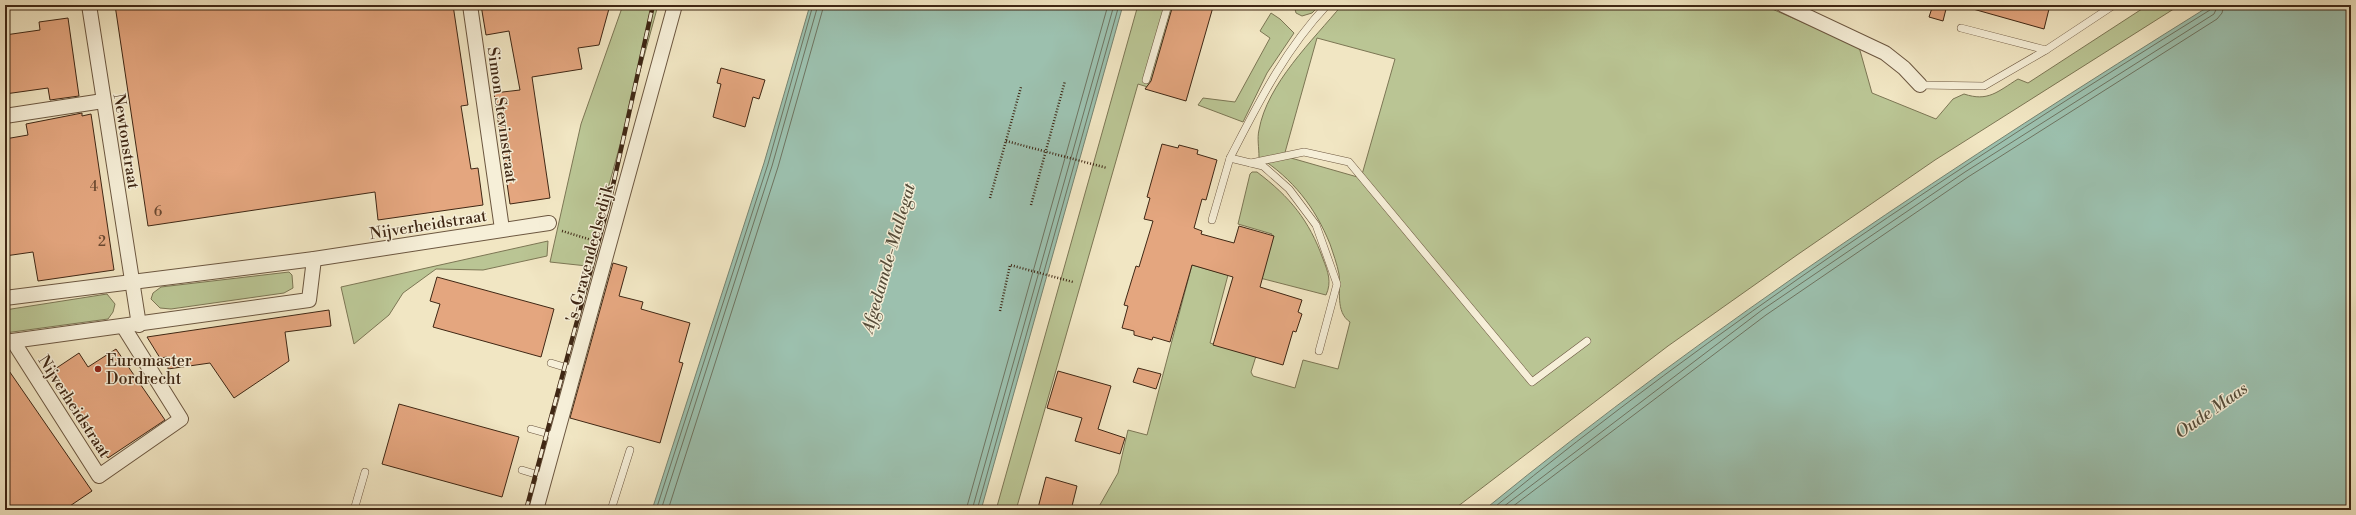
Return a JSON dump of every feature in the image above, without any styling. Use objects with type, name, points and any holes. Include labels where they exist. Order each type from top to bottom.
[{"type":"street","name":"Newtonstraat","points":[[88,5],[131,283],[139,325]]},
{"type":"street","name":"Simon Stevinstraat","points":[[470,5],[502,229]]},
{"type":"street","name":"'s-Gravendeelsedijk","points":[[536,510],[675,5]]},
{"type":"street","points":[[1783,5],[1885,53],[1904,68],[1920,84]]},
{"type":"street","points":[[5,116],[103,101]]},
{"type":"street","name":"Nijverheidstraat","points":[[5,298],[314,260],[502,229],[549,223]]},
{"type":"street","name":"Nijverheidstraat","points":[[123,326],[181,418],[99,476],[9,341],[123,326],[139,325],[309,300],[314,260]]},
{"type":"lane","points":[[1146,80],[1168,5]]},
{"type":"lane","points":[[1212,220],[1230,158],[1271,81],[1304,30],[1328,5]]},
{"type":"lane","points":[[1920,84],[1984,86],[2046,50],[2114,5]]},
{"type":"lane","points":[[1961,28],[2046,50]]},
{"type":"lane","points":[[1251,163],[1304,152],[1349,162],[1532,382],[1587,341]]},
{"type":"lane","points":[[1230,158],[1263,166],[1289,189],[1316,225],[1337,284],[1319,351]]},
{"type":"lane","points":[[551,363],[574,370]]},
{"type":"lane","points":[[531,429],[556,436]]},
{"type":"lane","points":[[611,510],[630,450]]},
{"type":"lane","points":[[522,470],[545,477]]},
{"type":"lane","points":[[354,510],[364,472]]},
{"type":"path","points":[[1031,205],[1065,81]]},
{"type":"path","points":[[990,198],[1021,87]]},
{"type":"path","points":[[1006,141],[1107,168]]},
{"type":"path","points":[[572,234],[592,240]]},
{"type":"path","points":[[1000,310],[1010,265],[1073,282]]},
{"type":"shaded area","points":[[623,5],[658,5],[587,266],[550,262],[581,124]]},
{"type":"shaded area","points":[[1138,5],[1176,5],[1151,88],[1138,84],[1016,510],[996,510]]},
{"type":"shaded area","points":[[1294,5],[1320,5],[1312,13],[1302,16],[1296,13]]},
{"type":"shaded area","points":[[1342,5],[1763,5],[1859,47],[1872,93],[1936,119],[1953,99],[1964,94],[1980,97],[1986,96],[1998,92],[2018,79],[2028,83],[2148,5],[2180,5],[1935,160],[1797,255],[1668,346],[1453,510],[1097,510],[1118,473],[1128,430],[1147,435],[1192,265],[1228,275],[1210,343],[1256,356],[1251,372],[1253,376],[1295,388],[1303,360],[1338,369],[1350,322],[1345,318],[1340,307],[1339,274],[1330,244],[1317,218],[1302,195],[1282,175],[1259,157],[1258,140],[1264,113],[1271,96],[1281,79]],"holes":[[[1317,38],[1395,59],[1361,178],[1284,156]]]},
{"type":"shaded area","points":[[1271,13],[1280,19],[1294,33],[1267,73],[1243,122],[1198,105],[1203,98],[1235,102],[1270,38],[1260,31]]},
{"type":"shaded area","points":[[1252,172],[1257,172],[1269,181],[1289,200],[1305,221],[1317,245],[1328,273],[1329,286],[1326,295],[1260,278],[1272,234],[1238,224],[1250,174]]},
{"type":"shaded area","points":[[548,241],[547,256],[483,270],[436,269],[403,293],[389,315],[354,344],[341,287]]},
{"type":"shaded area","points":[[289,272],[292,275],[293,288],[284,293],[171,309],[160,308],[151,299],[153,293],[161,287]]},
{"type":"shaded area","points":[[107,294],[115,304],[113,312],[108,319],[5,333],[5,310]]},
{"type":"water","name":"Afgedamde-Mallegat","points":[[810,5],[1123,5],[981,510],[652,510],[764,163]]},
{"type":"water","name":"Oude Maas","points":[[2211,5],[2351,5],[2351,510],[1484,510],[1659,374],[1749,309],[1931,184],[2024,123]]},
{"type":"building","points":[[115,5],[453,5],[468,105],[461,106],[471,169],[478,168],[483,205],[378,220],[375,192],[148,226]]},
{"type":"building","points":[[481,5],[610,5],[599,45],[578,48],[582,69],[532,77],[550,198],[510,204],[494,93],[520,90],[509,31],[486,35]]},
{"type":"building","points":[[1173,5],[1205,5],[1213,7],[1186,101],[1145,89],[1151,81]]},
{"type":"building","points":[[1933,5],[1947,5],[1943,21],[1929,17]]},
{"type":"building","points":[[1973,5],[2050,5],[2044,29],[1973,9]]},
{"type":"building","points":[[68,18],[79,96],[50,100],[48,88],[5,94],[5,35],[40,30],[39,22]]},
{"type":"building","points":[[721,68],[765,80],[759,99],[753,97],[745,127],[713,117],[721,84],[717,83]]},
{"type":"building","points":[[82,113],[82,116],[91,114],[114,270],[38,281],[33,252],[5,256],[5,139],[28,135],[26,124]]},
{"type":"building","points":[[1162,144],[1178,148],[1179,145],[1198,150],[1197,154],[1217,160],[1206,200],[1202,199],[1194,228],[1202,231],[1201,234],[1234,243],[1239,226],[1274,236],[1260,287],[1302,300],[1298,312],[1302,314],[1296,332],[1293,331],[1283,365],[1213,345],[1233,277],[1192,265],[1170,342],[1153,337],[1152,340],[1134,335],[1134,331],[1122,328],[1128,306],[1124,305],[1136,266],[1139,267],[1153,221],[1144,219],[1150,198],[1147,197]]},
{"type":"building","points":[[613,263],[627,267],[619,296],[643,302],[641,309],[690,323],[679,362],[683,363],[660,443],[570,418]]},
{"type":"building","points":[[437,277],[554,309],[541,357],[433,327],[440,304],[430,301]]},
{"type":"building","points":[[329,310],[331,326],[285,332],[289,361],[234,398],[210,363],[168,369],[167,357],[160,358],[147,337]]},
{"type":"building","points":[[116,349],[165,420],[108,458],[49,373],[79,353],[88,367]]},
{"type":"building","points":[[5,365],[92,491],[64,510],[5,510]]},
{"type":"building","points":[[1138,368],[1161,374],[1156,389],[1133,382]]},
{"type":"building","points":[[1058,371],[1111,386],[1098,429],[1125,438],[1120,454],[1075,441],[1082,418],[1047,408]]},
{"type":"building","points":[[399,404],[519,437],[502,497],[382,464]]},
{"type":"building","points":[[1046,477],[1077,486],[1071,510],[1049,510],[1038,508]]},
{"type":"railway","points":[[526,510],[610,199],[653,5]]},
{"type":"place","name":"Euromaster Dordrecht","points":[[98,369]]}]
